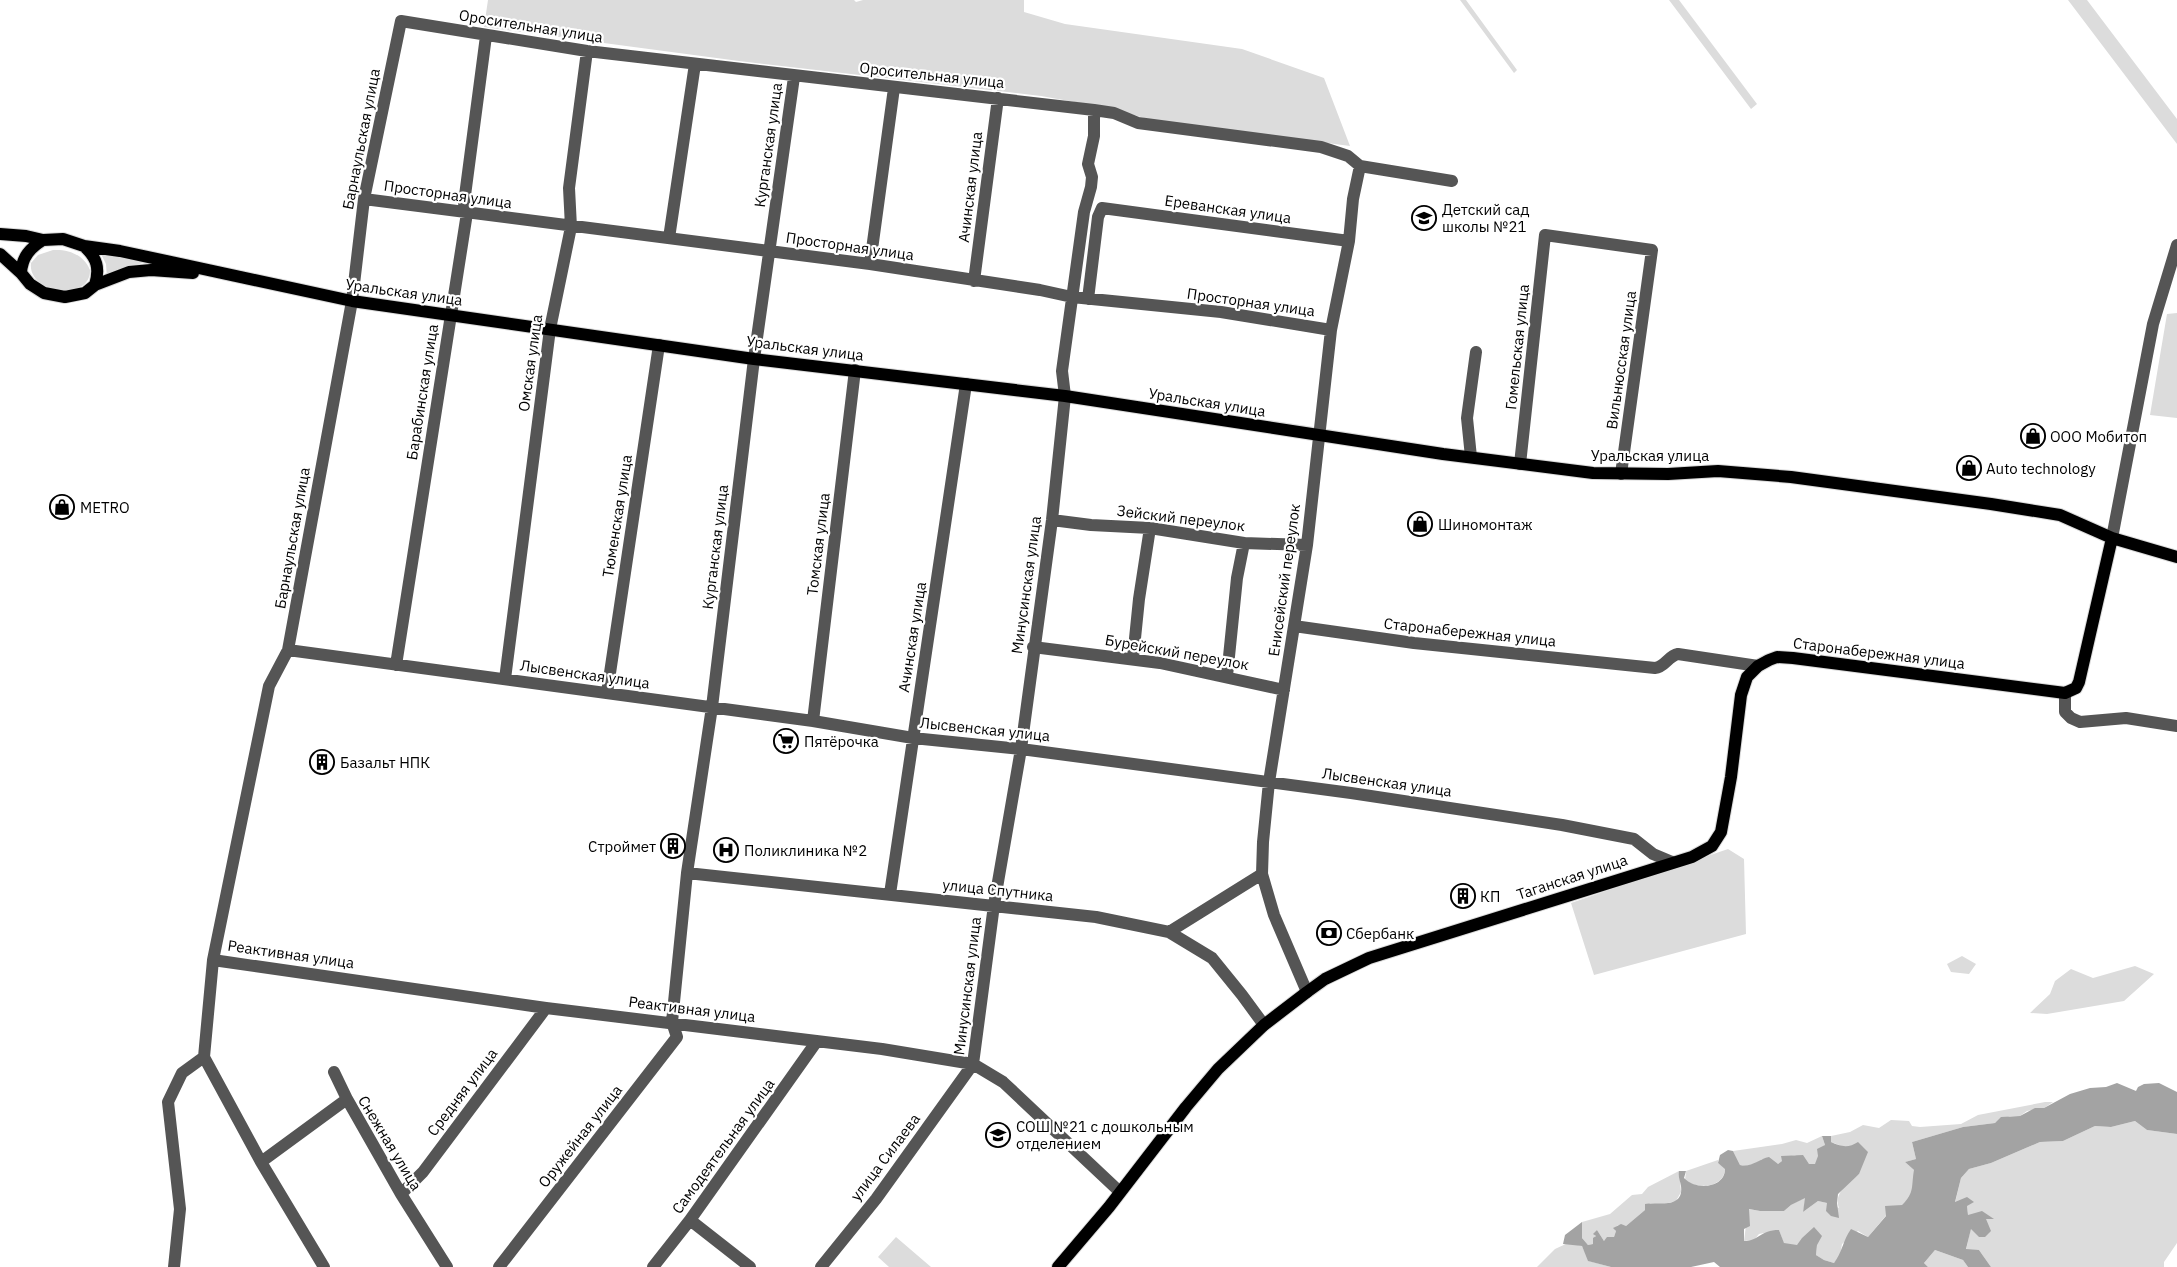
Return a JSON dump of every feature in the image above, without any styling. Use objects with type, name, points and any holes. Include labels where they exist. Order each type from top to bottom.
[{"type":"main road","name":"Уральская улица","points":[[0,234],[43,240],[63,239],[84,246],[120,251],[352,302],[754,359],[1065,396],[1318,436],[1520,464],[1622,474],[1718,471],[1902,491],[2060,515],[2112,538],[2177,557]]},
{"type":"main road","points":[[21,273],[21,264],[26,254],[43,240]]},
{"type":"main road","points":[[84,246],[98,266],[95,285]]},
{"type":"main road","name":"Уральская улица","points":[[0,254],[30,284],[53,296],[74,297],[85,293],[95,285],[129,272],[151,270],[228,275]]},
{"type":"main road","points":[[2065,693],[2076,688],[2080,682],[2112,538]]},
{"type":"main road","name":"Старонабережная улица","points":[[1758,666],[1777,657],[1793,658],[2065,693]]},
{"type":"main road","name":"Таганская улица","points":[[1058,1267],[1218,1068],[1264,1025],[1325,979],[1369,958],[1692,857],[1712,846],[1721,832],[1731,777],[1741,695],[1747,677],[1758,666]]},
{"type":"street","name":"Оросительная улица","points":[[401,21],[587,51],[764,71],[794,77],[998,98],[1114,113],[1138,123],[1321,147],[1348,156],[1360,166],[1452,181]]},
{"type":"street","name":"Барнаульская улица","points":[[204,1057],[213,960],[270,686],[288,650],[352,302],[364,199],[401,21]]},
{"type":"street","name":"Барабинская улица","points":[[396,664],[467,213],[464,203],[486,36]]},
{"type":"street","name":"Омская улица","points":[[505,679],[550,329],[571,227],[569,188],[587,51]]},
{"type":"street","points":[[669,238],[695,64]]},
{"type":"street","name":"Курганская улица","points":[[672,1022],[687,873],[712,707],[754,359],[794,77]]},
{"type":"street","points":[[870,264],[894,88]]},
{"type":"street","name":"Ачинская улица","points":[[974,281],[998,98]]},
{"type":"street","name":"Минусинская улица","points":[[974,1064],[994,905],[1021,749],[1052,520],[1065,396],[1062,371],[1084,212],[1091,187],[1092,177],[1088,164],[1094,136],[1094,110]]},
{"type":"street","name":"Енисейский переулок","points":[[1307,992],[1274,914],[1262,874],[1263,842],[1269,782],[1307,545],[1331,330],[1360,166]]},
{"type":"street","name":"Просторная улица","points":[[364,199],[870,264],[1040,290],[1072,297],[1221,312],[1331,330]]},
{"type":"street","name":"Ереванская улица","points":[[1088,299],[1098,217],[1102,208],[1348,241]]},
{"type":"street","name":"Вильнюсская улица","points":[[1545,234],[1652,250],[1622,474]]},
{"type":"street","name":"Гомельская улица","points":[[1520,464],[1545,234]]},
{"type":"street","points":[[2112,538],[2153,324],[2177,245]]},
{"type":"street","name":"Тюменская улица","points":[[607,693],[659,345]]},
{"type":"street","points":[[1471,457],[1467,418],[1476,352]]},
{"type":"street","name":"Томская улица","points":[[813,721],[855,370]]},
{"type":"street","name":"Ачинская улица","points":[[890,894],[966,384]]},
{"type":"street","name":"Зейский переулок","points":[[1052,520],[1091,525],[1150,528],[1244,543],[1307,545]]},
{"type":"street","points":[[1133,658],[1139,599],[1150,528]]},
{"type":"street","points":[[1227,676],[1237,578],[1244,543]]},
{"type":"street","name":"Старонабережная улица","points":[[1294,626],[1414,643],[1655,668],[1660,668],[1673,655],[1678,654],[1758,666]]},
{"type":"street","name":"Бурейский переулок","points":[[1034,647],[1160,662],[1284,690]]},
{"type":"street","name":"Лысвенская улица","points":[[288,650],[813,721],[913,738],[1021,749],[1351,793],[1618,834],[1634,839],[1653,854],[1672,862]]},
{"type":"street","points":[[2065,693],[2065,712],[2071,718],[2080,722],[2126,718],[2177,726]]},
{"type":"street","name":"улица Спутника","points":[[687,873],[1096,917],[1168,932],[1212,958],[1264,1025]]},
{"type":"street","points":[[1168,932],[1262,874]]},
{"type":"street","name":"Реактивная улица","points":[[213,960],[546,1008],[882,1049],[974,1064],[1003,1082],[1120,1192]]},
{"type":"street","name":"Средняя улица","points":[[401,1194],[423,1172],[546,1008]]},
{"type":"street","name":"Оружейная улица","points":[[499,1267],[677,1037],[672,1022]]},
{"type":"street","name":"Самодеятельная улица","points":[[653,1267],[690,1220],[817,1041]]},
{"type":"street","points":[[174,1267],[180,1209],[168,1102],[182,1073],[204,1057],[261,1162],[324,1267]]},
{"type":"street","name":"улица Силаева","points":[[821,1267],[876,1199],[974,1064]]},
{"type":"street","points":[[334,1072],[347,1099]]},
{"type":"street","name":"Снежная улица","points":[[261,1162],[347,1099],[401,1194],[447,1267]]},
{"type":"street","points":[[690,1220],[750,1267]]},
{"type":"shaded area","points":[[488,0],[854,0],[856,2],[863,0],[1024,0],[1024,12],[1065,24],[1242,49],[1324,78],[1350,146],[1151,120],[1114,109],[1041,96],[739,61],[484,27]]},
{"type":"shaded area","points":[[1460,0],[1466,0],[1517,70],[1514,73]]},
{"type":"shaded area","points":[[1669,0],[1679,0],[1757,104],[1751,109]]},
{"type":"shaded area","points":[[2068,0],[2087,0],[2177,119],[2177,144]]},
{"type":"shaded area","points":[[53,250],[70,252],[84,260],[90,270],[88,280],[81,287],[71,290],[59,290],[39,282],[32,274],[31,263],[38,255]]},
{"type":"shaded area","points":[[101,254],[122,256],[144,262],[107,278],[106,264]]},
{"type":"shaded area","points":[[2177,313],[2177,418],[2150,415],[2167,314]]},
{"type":"shaded area","points":[[1728,849],[1744,859],[1746,934],[1594,975],[1571,903]]},
{"type":"shaded area","points":[[1962,956],[1976,964],[1969,974],[1951,972],[1947,964]]},
{"type":"shaded area","points":[[2135,966],[2154,974],[2124,1001],[2047,1014],[2030,1013],[2050,994],[2055,981],[2071,969],[2093,978]]},
{"type":"shaded area","points":[[2117,1083],[2136,1091],[2138,1087],[2144,1084],[2159,1083],[2177,1092],[2177,1134],[2147,1130],[2135,1121],[2111,1127],[2095,1126],[2063,1141],[2040,1142],[1991,1163],[1969,1169],[1961,1178],[1955,1202],[1967,1197],[1974,1202],[1967,1206],[1968,1215],[1982,1211],[1994,1219],[1986,1219],[1991,1231],[1985,1237],[1979,1237],[1971,1229],[1966,1249],[1979,1250],[1991,1267],[1968,1267],[1963,1260],[1935,1250],[1924,1263],[1928,1267],[1720,1267],[1714,1262],[1691,1267],[1611,1267],[1588,1261],[1582,1246],[1563,1244],[1565,1235],[1582,1222],[1582,1238],[1588,1245],[1593,1244],[1593,1238],[1596,1236],[1593,1234],[1597,1230],[1604,1241],[1607,1237],[1614,1237],[1616,1231],[1613,1228],[1621,1224],[1626,1226],[1645,1210],[1645,1204],[1674,1201],[1681,1193],[1679,1171],[1686,1171],[1684,1178],[1695,1185],[1709,1186],[1715,1184],[1724,1175],[1725,1169],[1718,1163],[1720,1155],[1728,1150],[1733,1151],[1740,1165],[1744,1166],[1769,1157],[1778,1164],[1782,1161],[1781,1156],[1803,1155],[1809,1164],[1815,1164],[1818,1156],[1817,1149],[1825,1145],[1822,1136],[1831,1136],[1831,1142],[1835,1144],[1848,1146],[1858,1142],[1868,1152],[1859,1174],[1838,1194],[1839,1218],[1831,1216],[1826,1211],[1827,1203],[1818,1201],[1803,1212],[1805,1198],[1784,1211],[1749,1209],[1750,1226],[1744,1229],[1744,1241],[1749,1241],[1773,1230],[1779,1230],[1784,1243],[1797,1245],[1814,1227],[1822,1236],[1817,1245],[1816,1255],[1834,1263],[1851,1229],[1868,1237],[1886,1216],[1885,1206],[1902,1205],[1909,1196],[1912,1189],[1914,1170],[1905,1162],[1916,1159],[1912,1142],[1963,1127],[1995,1123],[2001,1117],[2020,1116],[2035,1108],[2044,1108],[2070,1094]]},
{"type":"shaded area","points":[[2053,1102],[2044,1108],[2027,1111],[2020,1116],[2010,1116],[1995,1123],[1963,1127],[1912,1142],[1916,1159],[1905,1162],[1914,1170],[1914,1188],[1910,1197],[1902,1205],[1893,1207],[1868,1237],[1858,1231],[1842,1244],[1840,1256],[1834,1263],[1816,1255],[1817,1245],[1807,1234],[1797,1246],[1784,1244],[1779,1230],[1759,1234],[1754,1240],[1744,1241],[1748,1209],[1784,1211],[1806,1197],[1803,1212],[1818,1201],[1839,1208],[1838,1198],[1840,1193],[1859,1174],[1851,1146],[1844,1147],[1831,1142],[1831,1136],[1850,1132],[1863,1125],[1879,1128],[1891,1120],[1909,1121],[1912,1126],[1920,1127],[1961,1124],[1978,1115]]},
{"type":"shaded area","points":[[2135,1121],[2147,1130],[2177,1134],[2177,1243],[2164,1262],[2164,1267],[1991,1267],[1979,1250],[1966,1250],[1971,1228],[1986,1219],[1993,1219],[1968,1215],[1967,1206],[1955,1203],[1961,1178],[1969,1169],[1991,1163],[2040,1142],[2063,1141],[2095,1126],[2111,1127]]},
{"type":"shaded area","points":[[1822,1136],[1825,1145],[1816,1164],[1809,1164],[1795,1155],[1788,1157],[1778,1164],[1762,1159],[1752,1165],[1743,1166],[1740,1165],[1733,1151],[1782,1144],[1796,1140],[1807,1143]]},
{"type":"shaded area","points":[[1718,1160],[1718,1163],[1725,1168],[1724,1175],[1716,1183],[1703,1186],[1685,1180],[1686,1171]]},
{"type":"shaded area","points":[[1679,1171],[1681,1192],[1676,1201],[1660,1205],[1650,1203],[1645,1210],[1626,1226],[1618,1225],[1614,1228],[1616,1231],[1614,1237],[1604,1241],[1597,1230],[1593,1244],[1588,1245],[1582,1238],[1582,1222],[1610,1214],[1632,1195],[1642,1194],[1648,1187]]},
{"type":"shaded area","points":[[896,1237],[931,1267],[889,1267],[878,1257]]},
{"type":"shaded area","points":[[1568,1243],[1582,1246],[1589,1261],[1611,1267],[1537,1267],[1555,1249]]},
{"type":"shaded area","points":[[1935,1250],[1963,1260],[1968,1267],[1928,1267],[1924,1263]]},
{"type":"place","name":"Детский сад школы №21","points":[[1424,218]]},
{"type":"place","name":"ООО Мобитоп","points":[[2033,436]]},
{"type":"place","name":"Auto technology","points":[[1969,468]]},
{"type":"place","name":"METRO","points":[[62,507]]},
{"type":"place","name":"Шиномонтаж","points":[[1420,524]]},
{"type":"place","name":"Пятёрочка","points":[[786,741]]},
{"type":"place","name":"Базальт НПК","points":[[322,762]]},
{"type":"place","name":"Строймет","points":[[673,846]]},
{"type":"place","name":"Поликлиника №2","points":[[726,850]]},
{"type":"place","name":"КП","points":[[1463,896]]},
{"type":"place","name":"Сбербанк","points":[[1329,933]]},
{"type":"place","name":"СОШ №21 с дошкольным отделением","points":[[998,1135]]}]
